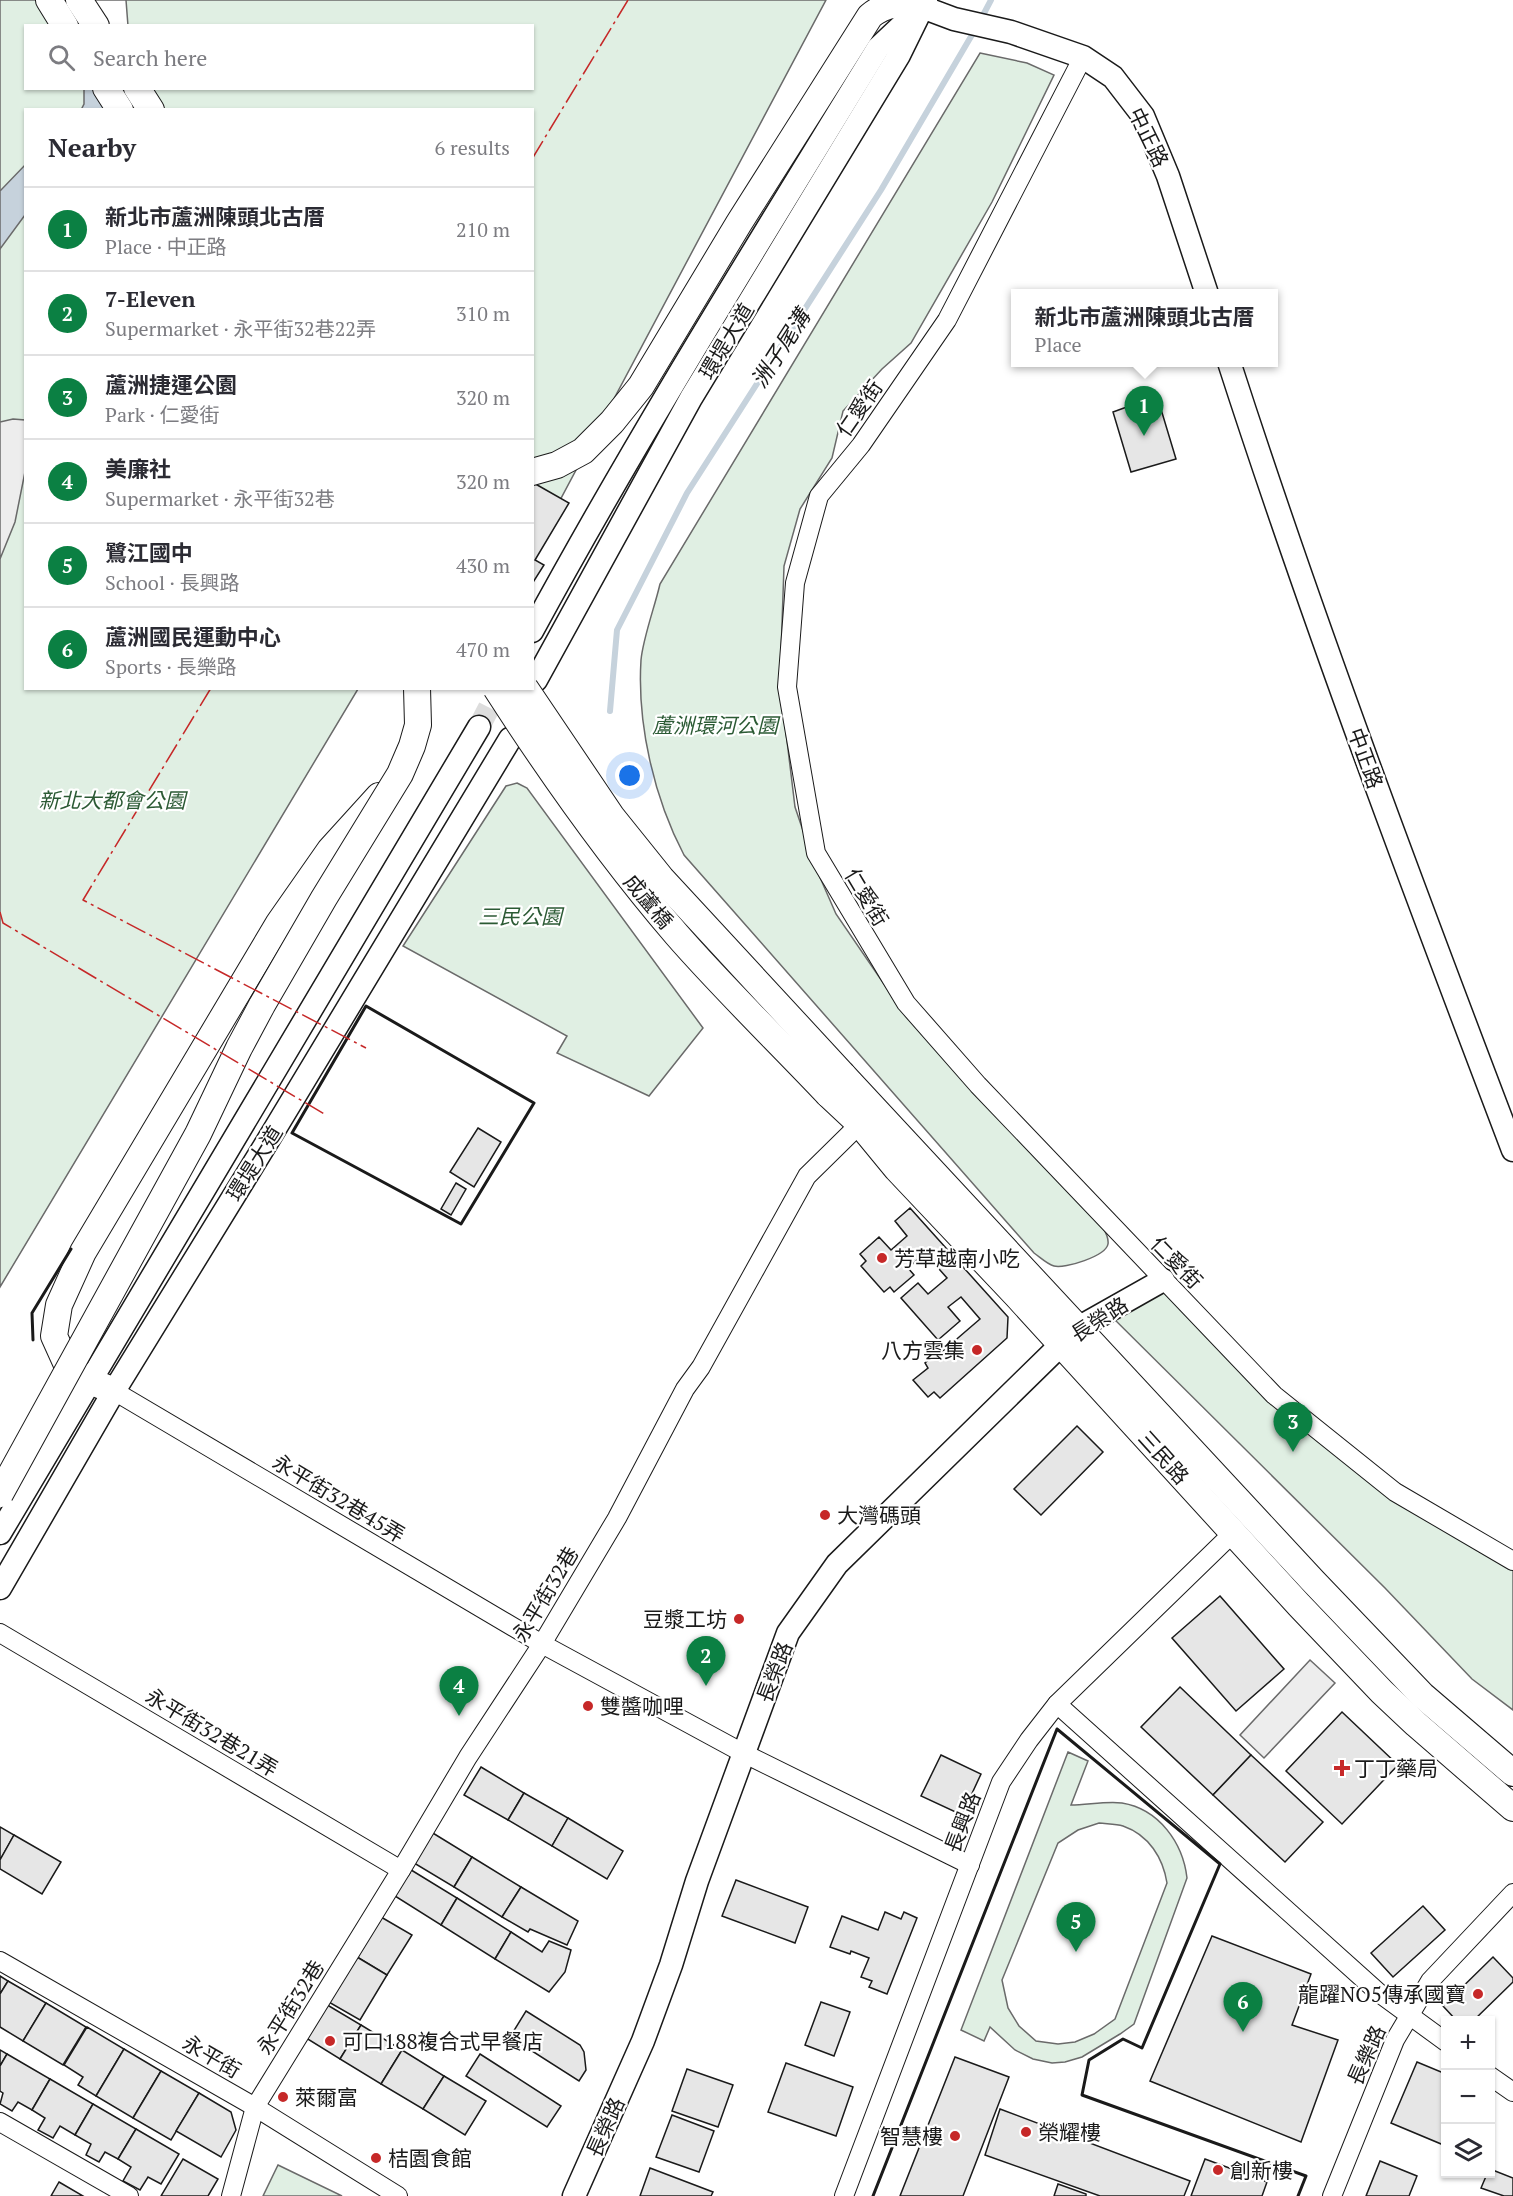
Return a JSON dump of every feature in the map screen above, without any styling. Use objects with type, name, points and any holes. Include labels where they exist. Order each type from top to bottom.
[{"type":"main road","points":[[49,0],[64,24]]},
{"type":"main road","points":[[79,0],[95,24]]},
{"type":"main road","points":[[534,471],[557,465],[583,451],[612,422],[641,386],[739,222],[870,16],[883,7],[893,4],[924,2]]},
{"type":"main road","points":[[107,90],[119,108]]},
{"type":"main road","points":[[138,90],[150,108]]},
{"type":"main road","name":"成蘆橋","points":[[534,689],[612,817],[835,1084]]},
{"type":"main road","points":[[0,1494],[198,1134],[239,1047],[262,1005],[400,774],[418,725],[417,690]]},
{"type":"main road","name":"成蘆橋","points":[[497,690],[550,772],[617,862],[678,936],[835,1084]]},
{"type":"main road","points":[[114,1390],[90,1381],[68,1367],[54,1336],[59,1305],[83,1252],[279,923],[330,850],[400,774]]},
{"type":"main road","name":"三民路","points":[[835,1084],[868,1116],[897,1169],[1070,1336],[1313,1581],[1422,1695],[1513,1773]]},
{"type":"main road","name":"三民路","points":[[1070,1336],[1233,1533],[1382,1692],[1513,1808]]},
{"type":"street","name":"中正路","points":[[924,2],[954,19],[1011,32],[1083,57],[1113,77],[1143,116],[1168,176],[1205,289]]},
{"type":"street","name":"環堤大道","points":[[534,627],[675,380],[878,48],[924,2]]},
{"type":"street","name":"環堤大道","points":[[534,679],[692,398],[898,55],[924,2]]},
{"type":"street","name":"仁愛街","points":[[1083,57],[947,320],[861,445],[819,496],[795,583],[787,687],[816,853],[842,900],[906,1003],[978,1085],[1274,1395],[1395,1492],[1513,1561]]},
{"type":"street","name":"中正路","points":[[1230,367],[1361,744],[1513,1150]]},
{"type":"street","name":"環堤大道","points":[[0,1533],[479,727]]},
{"type":"street","name":"環堤大道","points":[[0,1587],[114,1390],[264,1147],[510,739]]},
{"type":"street","name":"永平街32巷","points":[[231,2196],[255,2107],[468,1757],[542,1644],[617,1518],[686,1389],[701,1367],[807,1176],[868,1116]]},
{"type":"street","name":"長榮路","points":[[574,2196],[643,2041],[671,1965],[697,1881],[788,1633],[837,1564],[1070,1336],[1163,1280]]},
{"type":"street","name":"永平街32巷45弄","points":[[114,1390],[542,1644],[743,1753],[969,1865]]},
{"type":"street","name":"長興路","points":[[844,2196],[1001,1782],[1057,1704],[1233,1533]]},
{"type":"street","name":"永平街32巷21弄","points":[[0,1633],[401,1870]]},
{"type":"street","points":[[1057,1704],[1378,1993],[1441,2038]]},
{"type":"street","name":"長樂路","points":[[1332,2196],[1395,2040],[1409,2016],[1430,1981],[1513,1893]]},
{"type":"street","name":"永平街","points":[[0,1961],[255,2107],[398,2196]]},
{"type":"street","points":[[1495,2079],[1513,2092]]},
{"type":"street","points":[[0,2122],[129,2196]]},
{"type":"green space","name":"新北大都會公園","points":[[0,0],[826,0],[550,519],[534,533],[534,108],[24,108],[24,690],[357,690],[0,1287]]},
{"type":"green space","name":"蘆洲環河公園","points":[[980,53],[1027,63],[1054,75],[992,202],[911,343],[882,369],[843,411],[832,458],[800,509],[784,566],[780,683],[795,807],[815,866],[836,914],[899,1006],[1102,1226],[1108,1239],[1106,1249],[1084,1261],[1067,1266],[1054,1266],[1034,1253],[684,855],[673,833],[656,785],[645,735],[640,684],[642,651],[660,584]]},
{"type":"green space","name":"三民公園","points":[[517,783],[527,788],[703,1028],[649,1096],[557,1053],[567,1036],[403,946],[506,786]]},
{"type":"green space","points":[[1163,1280],[1290,1408],[1513,1568],[1513,1710],[1472,1679],[1385,1588],[1107,1312]]},
{"type":"green space","points":[[1068,1752],[1088,1761],[1071,1805],[1122,1803],[1147,1812],[1167,1830],[1185,1865],[1187,1878],[1134,2024],[1082,2057],[1052,2063],[1033,2059],[1015,2050],[990,2027],[984,2041],[961,2030]],"holes":[[[1099,1823],[1123,1826],[1147,1841],[1158,1856],[1167,1883],[1115,2019],[1094,2034],[1075,2042],[1058,2044],[1036,2041],[1019,2026],[1008,2008],[1002,1980],[1058,1843],[1078,1830]]]},
{"type":"green space","points":[[278,2165],[342,2196],[263,2196]]},
{"type":"shaded area","points":[[84,90],[111,90],[105,108],[82,108]]},
{"type":"shaded area","points":[[24,166],[24,216],[0,249],[0,191]]},
{"type":"shaded area","points":[[13,419],[24,420],[24,477],[15,522],[0,559],[0,422]]},
{"type":"shaded area","points":[[1310,1660],[1335,1683],[1264,1758],[1240,1735]]},
{"type":"pier","points":[[82,0],[126,0],[128,24],[82,24]]},
{"type":"building","points":[[1157,396],[1176,459],[1131,472],[1113,412]]},
{"type":"building","points":[[534,483],[569,503],[535,560],[544,565],[534,581]]},
{"type":"building","points":[[478,1128],[501,1142],[474,1187],[450,1172]]},
{"type":"building","points":[[456,1183],[466,1189],[451,1215],[441,1209]]},
{"type":"building","points":[[910,1208],[1008,1317],[1007,1338],[940,1398],[934,1392],[928,1397],[913,1380],[928,1368],[925,1363],[935,1354],[937,1356],[980,1319],[961,1297],[948,1307],[960,1321],[938,1340],[901,1298],[918,1283],[928,1294],[947,1278],[925,1253],[908,1268],[914,1275],[894,1292],[890,1287],[884,1292],[861,1266],[866,1261],[860,1254],[879,1237],[891,1250],[907,1236],[895,1221]]},
{"type":"building","points":[[1077,1426],[1103,1452],[1041,1515],[1014,1489]]},
{"type":"building","points":[[1220,1596],[1284,1669],[1236,1711],[1172,1638]]},
{"type":"building","points":[[1180,1687],[1251,1755],[1213,1795],[1141,1727]]},
{"type":"building","name":"丁丁藥局","points":[[1342,1712],[1398,1765],[1342,1824],[1286,1771]]},
{"type":"building","points":[[941,1755],[981,1774],[962,1815],[921,1796]]},
{"type":"building","points":[[1251,1755],[1323,1822],[1285,1862],[1213,1795]]},
{"type":"building","points":[[481,1767],[524,1793],[508,1820],[464,1795]]},
{"type":"building","points":[[524,1793],[568,1818],[552,1846],[508,1820]]},
{"type":"building","points":[[568,1818],[623,1851],[607,1879],[552,1846]]},
{"type":"building","points":[[0,1827],[14,1835],[0,1860]]},
{"type":"building","points":[[423,1827],[472,1857],[454,1887],[404,1857]]},
{"type":"building","points":[[14,1835],[61,1862],[42,1894],[0,1869],[0,1860]]},
{"type":"building","points":[[472,1857],[521,1887],[502,1917],[454,1887]]},
{"type":"building","points":[[403,1865],[457,1898],[441,1925],[387,1891]]},
{"type":"building","points":[[736,1880],[808,1907],[795,1943],[722,1916]]},
{"type":"building","points":[[521,1887],[578,1921],[567,1945],[530,1929],[528,1932],[502,1917]]},
{"type":"building","points":[[457,1898],[511,1932],[495,1959],[441,1925]]},
{"type":"building","points":[[1423,1906],[1445,1930],[1393,1977],[1371,1953]]},
{"type":"building","points":[[885,1912],[901,1919],[904,1912],[917,1918],[887,1994],[869,1987],[872,1981],[861,1977],[869,1958],[851,1951],[850,1954],[830,1947],[842,1916],[878,1930]]},
{"type":"building","points":[[381,1917],[412,1935],[387,1975],[347,1951]]},
{"type":"building","points":[[511,1932],[542,1952],[549,1941],[571,1950],[565,1972],[549,1992],[495,1959]]},
{"type":"building","points":[[1212,1936],[1311,1974],[1292,2025],[1338,2040],[1301,2142],[1150,2081]]},
{"type":"building","points":[[347,1951],[387,1975],[360,2020],[320,1997]]},
{"type":"building","name":"龍躍NO5傳承國寶","points":[[1493,1957],[1513,1978],[1513,1982],[1478,2016],[1452,2016],[1443,2006]]},
{"type":"building","points":[[0,1976],[8,1981],[0,1994]]},
{"type":"building","points":[[8,1981],[46,2003],[23,2041],[0,2027],[0,1994]]},
{"type":"building","points":[[319,2000],[361,2025],[340,2059],[298,2033]]},
{"type":"building","points":[[821,2002],[850,2012],[834,2056],[805,2045]]},
{"type":"building","points":[[46,2003],[86,2027],[63,2065],[23,2041]]},
{"type":"building","points":[[526,2011],[580,2045],[584,2052],[586,2070],[579,2081],[510,2037]]},
{"type":"building","points":[[361,2025],[402,2050],[381,2084],[340,2059]]},
{"type":"building","points":[[87,2027],[124,2049],[96,2096],[78,2085],[83,2077],[64,2065]]},
{"type":"building","points":[[124,2049],[161,2071],[133,2118],[96,2096]]},
{"type":"building","points":[[0,2050],[7,2054],[0,2066]]},
{"type":"building","points":[[402,2050],[444,2076],[423,2109],[381,2084]]},
{"type":"building","points":[[7,2054],[50,2079],[32,2110],[18,2102],[12,2111],[0,2104],[3,2093],[0,2091],[0,2066]]},
{"type":"building","points":[[480,2054],[561,2106],[547,2127],[466,2076]]},
{"type":"building","name":"智慧樓","points":[[955,2057],[1009,2077],[963,2196],[900,2196]]},
{"type":"building","points":[[1417,2062],[1441,2072],[1441,2144],[1391,2123]]},
{"type":"building","points":[[786,2063],[853,2087],[836,2136],[768,2112]]},
{"type":"building","points":[[687,2069],[733,2085],[718,2127],[672,2111]]},
{"type":"building","points":[[161,2071],[199,2093],[171,2140],[133,2118]]},
{"type":"building","points":[[444,2076],[486,2101],[465,2135],[423,2109]]},
{"type":"building","points":[[50,2079],[93,2104],[75,2135],[60,2126],[53,2138],[38,2130],[45,2118],[32,2110]]},
{"type":"building","points":[[199,2093],[231,2112],[236,2130],[221,2157],[176,2131]]},
{"type":"building","points":[[93,2104],[136,2129],[118,2159],[105,2152],[99,2162],[86,2155],[91,2144],[75,2135]]},
{"type":"building","name":"榮耀樓","points":[[1000,2109],[1190,2181],[1184,2196],[1100,2196],[985,2155]]},
{"type":"building","points":[[672,2115],[714,2131],[699,2172],[656,2157]]},
{"type":"building","points":[[136,2129],[179,2154],[161,2184],[148,2177],[140,2190],[123,2181],[131,2167],[118,2159]]},
{"type":"building","points":[[183,2159],[218,2179],[208,2196],[161,2196]]},
{"type":"building","name":"創新樓","points":[[1205,2159],[1267,2182],[1262,2196],[1191,2196]]},
{"type":"building","points":[[1380,2161],[1417,2176],[1409,2196],[1366,2196]]},
{"type":"building","points":[[650,2168],[713,2192],[711,2196],[640,2196]]},
{"type":"building","points":[[1495,2171],[1513,2178],[1513,2196],[1504,2196],[1481,2188],[1485,2178],[1495,2178]]},
{"type":"building","points":[[59,2182],[83,2196],[51,2196]]},
{"type":"building","points":[[1058,2184],[1086,2194],[1086,2196],[1054,2196]]},
{"type":"waterway","name":"洲子尾溝","points":[[981,19],[991,0]]},
{"type":"waterway","name":"洲子尾溝","points":[[610,711],[617,630],[687,493],[881,190],[976,28]]},
{"type":"tunnel","points":[[479,727],[498,690]]},
{"type":"wall","points":[[366,1006],[534,1103],[461,1224],[292,1133],[366,1006]]},
{"type":"wall","points":[[33,1340],[32,1313],[71,1249]]},
{"type":"wall","points":[[873,2196],[1057,1729],[1220,1864],[1142,2048],[1123,2039],[1089,2060],[1082,2095],[1306,2176],[1298,2196]]},
{"type":"power","points":[[534,156],[628,0]]},
{"type":"power","points":[[210,690],[83,900],[366,1048]]},
{"type":"power","points":[[0,912],[3,923],[326,1115]]},
{"type":"place","name":"新北市蘆洲陳頭北古厝","points":[[1144,436]]},
{"type":"place","name":"芳草越南小吃","points":[[882,1258]]},
{"type":"place","name":"八方雲集","points":[[977,1350]]},
{"type":"place","name":"蘆洲捷運公園","points":[[1293,1452]]},
{"type":"place","name":"大灣碼頭","points":[[825,1515]]},
{"type":"place","name":"豆漿工坊","points":[[739,1619]]},
{"type":"place","name":"7-Eleven","points":[[706,1686]]},
{"type":"place","name":"雙醬咖哩","points":[[588,1706]]},
{"type":"place","name":"美廉社","points":[[459,1716]]},
{"type":"place","name":"丁丁藥局","points":[[1342,1768]]},
{"type":"place","name":"鷺江國中","points":[[1076,1952]]},
{"type":"place","name":"龍躍NO5傳承國寶","points":[[1478,1994]]},
{"type":"place","name":"蘆洲國民運動中心","points":[[1243,2032]]},
{"type":"place","name":"可口188複合式早餐店","points":[[330,2041]]},
{"type":"place","name":"萊爾富","points":[[283,2097]]},
{"type":"place","name":"榮耀樓","points":[[1026,2132]]},
{"type":"place","name":"智慧樓","points":[[955,2136]]},
{"type":"place","name":"桔園食館","points":[[376,2158]]},
{"type":"place","name":"創新樓","points":[[1218,2170]]}]
